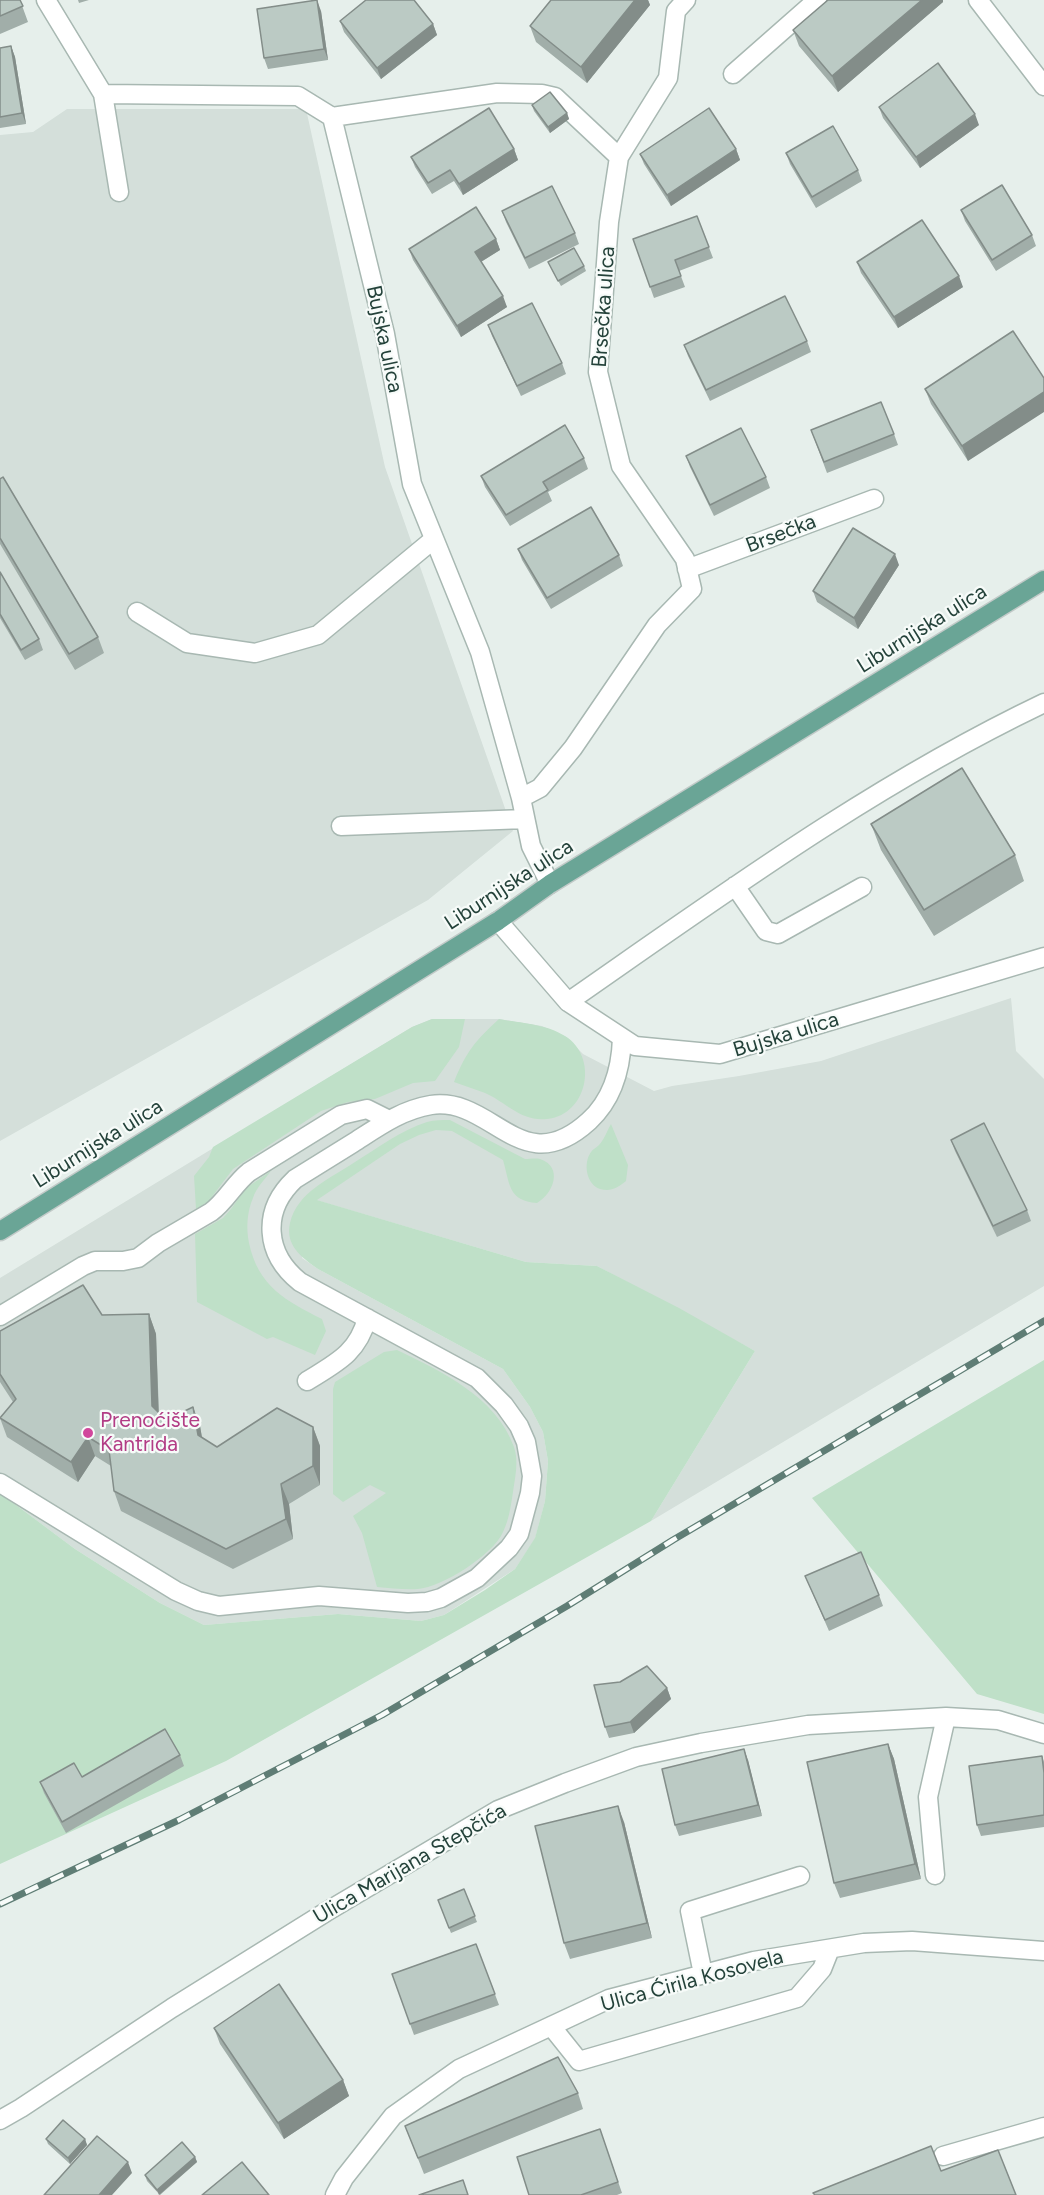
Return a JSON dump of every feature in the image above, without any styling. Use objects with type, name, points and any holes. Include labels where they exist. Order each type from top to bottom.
[{"type":"main road","name":"Liburnijska ulica","points":[[0,1231],[498,921],[550,884],[1044,580]]},
{"type":"street","points":[[46,0],[103,94],[119,192]]},
{"type":"street","name":"Brsečka ulica","points":[[521,798],[540,788],[560,764],[657,625],[692,589],[685,559],[621,466],[597,372],[609,222],[619,157],[668,78],[676,11],[686,0]]},
{"type":"street","points":[[733,74],[817,0]]},
{"type":"street","points":[[978,0],[1044,86]]},
{"type":"street","points":[[103,94],[298,96],[332,117],[497,93],[542,93],[555,97],[619,157]]},
{"type":"street","name":"Bujska ulica","points":[[332,117],[385,334],[412,484],[480,652],[521,798],[531,846],[550,884]]},
{"type":"street","name":"Brsečka","points":[[687,569],[874,499]]},
{"type":"street","points":[[137,612],[187,643],[255,653],[318,635],[434,539]]},
{"type":"street","points":[[568,1002],[735,886],[903,777],[1044,703]]},
{"type":"street","points":[[341,826],[525,819]]},
{"type":"street","points":[[735,886],[766,931],[778,934],[862,887]]},
{"type":"street","name":"Bujska ulica","points":[[498,921],[568,1002],[635,1046],[720,1054],[1044,957]]},
{"type":"street","points":[[0,1483],[177,1591],[198,1601],[219,1606],[319,1596],[408,1603],[427,1602],[441,1598],[477,1578],[492,1567],[509,1548],[519,1534],[525,1515],[532,1476],[526,1442],[519,1426],[504,1405],[477,1377],[300,1282],[289,1273],[274,1247],[273,1217],[277,1203],[285,1189],[295,1179],[389,1120],[417,1108],[452,1105],[522,1140],[541,1144],[554,1142],[580,1129],[593,1118],[612,1088],[619,1070],[622,1038]]},
{"type":"street","points":[[0,1316],[82,1266],[95,1261],[123,1261],[138,1258],[218,1207],[236,1183],[249,1172],[341,1115],[367,1110],[389,1120]]},
{"type":"street","points":[[307,1381],[346,1355],[357,1344],[363,1334],[367,1318]]},
{"type":"street","points":[[935,1875],[928,1797],[946,1717]]},
{"type":"street","name":"Ulica Marijana Stepčića","points":[[0,2120],[316,1918],[498,1810],[636,1757],[808,1725],[946,1717],[998,1720],[1044,1734]]},
{"type":"street","points":[[703,1974],[690,1911],[800,1876]]},
{"type":"street","name":"Ulica Ćirila Kosovela","points":[[335,2195],[344,2178],[393,2116],[459,2069],[609,1999],[754,1961],[864,1944],[912,1941],[1044,1951]]},
{"type":"street","points":[[551,2026],[579,2061],[797,1998],[822,1969],[830,1949]]},
{"type":"street","points":[[944,2156],[1044,2127]]},
{"type":"shaded area","points":[[67,109],[306,109],[385,467],[513,831],[428,900],[0,1141],[0,135],[33,132]]},
{"type":"shaded area","points":[[1011,998],[1016,1051],[1044,1079],[1044,1286],[651,1521],[755,1351],[597,1266],[526,1262],[316,1200],[302,1258],[318,1269],[503,1369],[530,1407],[543,1432],[548,1461],[545,1501],[535,1539],[515,1569],[444,1615],[421,1621],[338,1614],[204,1625],[160,1603],[75,1549],[0,1493],[0,1278],[412,1027],[432,1019],[499,1019],[542,1026],[566,1037],[583,1054],[654,1091],[821,1061]]},
{"type":"green space","points":[[432,1019],[465,1019],[459,1047],[435,1081],[413,1083],[375,1099],[348,1102],[321,1111],[233,1169],[208,1202],[196,1209],[194,1176],[209,1157],[213,1147],[412,1027]]},
{"type":"green space","points":[[499,1019],[550,1029],[565,1036],[576,1045],[585,1070],[580,1097],[572,1107],[561,1115],[538,1119],[521,1114],[485,1093],[454,1082],[472,1048]]},
{"type":"green space","points":[[450,1120],[525,1159],[538,1159],[547,1163],[554,1174],[554,1181],[548,1193],[537,1203],[520,1199],[509,1184],[503,1160],[452,1131],[436,1130],[400,1144],[317,1200],[526,1262],[597,1266],[679,1308],[755,1351],[651,1521],[226,1761],[0,1864],[0,1493],[75,1549],[160,1603],[204,1625],[338,1614],[421,1621],[444,1615],[515,1569],[535,1538],[545,1501],[548,1461],[543,1432],[530,1407],[503,1369],[318,1269],[300,1255],[290,1238],[290,1223],[294,1212],[307,1194],[316,1187],[417,1125],[430,1121]]},
{"type":"green space","points":[[611,1124],[628,1165],[626,1181],[614,1189],[604,1190],[592,1183],[587,1173],[587,1162],[591,1152],[601,1143]]},
{"type":"green space","points":[[271,1171],[256,1191],[249,1209],[249,1243],[259,1270],[275,1290],[297,1306],[322,1319],[326,1331],[315,1355],[273,1337],[267,1339],[197,1302],[195,1234],[223,1218],[246,1188]]},
{"type":"green space","points":[[397,1350],[449,1377],[481,1400],[506,1429],[516,1458],[516,1475],[510,1512],[497,1541],[478,1560],[453,1576],[418,1589],[377,1587],[362,1533],[353,1516],[386,1493],[370,1485],[343,1502],[333,1494],[333,1389],[335,1382],[384,1352]]},
{"type":"green space","points":[[1044,1360],[1044,1714],[977,1694],[812,1498]]},
{"type":"building","points":[[0,0],[20,0],[23,6],[0,16]]},
{"type":"building","points":[[317,0],[324,49],[264,58],[257,9]]},
{"type":"building","points":[[366,0],[414,0],[433,24],[377,68],[340,21]]},
{"type":"building","points":[[551,0],[635,0],[581,67],[530,26]]},
{"type":"building","points":[[828,0],[922,0],[832,76],[793,30]]},
{"type":"building","points":[[11,46],[22,113],[0,117],[0,48]]},
{"type":"building","points":[[938,63],[975,114],[916,157],[879,107]]},
{"type":"building","points":[[550,92],[567,113],[548,127],[532,105]]},
{"type":"building","points":[[489,108],[514,149],[459,184],[450,170],[428,183],[411,157]]},
{"type":"building","points":[[709,108],[736,149],[667,195],[640,154]]},
{"type":"building","points":[[833,126],[858,170],[812,197],[786,153]]},
{"type":"building","points":[[1002,185],[1032,235],[992,260],[961,210]]},
{"type":"building","points":[[552,186],[575,233],[525,258],[502,211]]},
{"type":"building","points":[[476,207],[496,239],[475,252],[503,296],[457,326],[409,249]]},
{"type":"building","points":[[697,216],[709,247],[675,260],[681,276],[650,287],[633,239]]},
{"type":"building","points":[[922,220],[959,276],[894,317],[857,262]]},
{"type":"building","points":[[574,248],[584,266],[558,281],[548,262]]},
{"type":"building","points":[[785,296],[807,341],[706,390],[684,345]]},
{"type":"building","points":[[532,303],[562,363],[517,386],[488,325]]},
{"type":"building","points":[[1013,331],[1044,378],[1044,392],[962,446],[925,389]]},
{"type":"building","points":[[881,402],[894,434],[824,462],[811,430]]},
{"type":"building","points":[[565,425],[584,458],[543,482],[548,490],[506,515],[481,476]]},
{"type":"building","points":[[741,428],[766,477],[710,505],[686,456]]},
{"type":"building","points":[[3,477],[98,637],[69,654],[0,538],[0,479]]},
{"type":"building","points":[[591,507],[619,555],[547,598],[518,549]]},
{"type":"building","points":[[853,528],[895,554],[854,618],[813,591]]},
{"type":"building","points":[[0,572],[39,639],[21,650],[0,614]]},
{"type":"building","points":[[962,768],[1015,855],[924,910],[871,824]]},
{"type":"building","points":[[984,1123],[1027,1210],[993,1226],[951,1140]]},
{"type":"building","name":"Prenoćište Kantrida","points":[[83,1285],[102,1315],[149,1314],[152,1406],[166,1420],[193,1407],[198,1435],[217,1447],[277,1408],[313,1427],[313,1466],[281,1484],[286,1519],[226,1549],[114,1491],[109,1450],[88,1437],[71,1462],[0,1418],[16,1399],[0,1374],[0,1331]]},
{"type":"building","points":[[861,1552],[879,1595],[825,1620],[805,1576]]},
{"type":"building","points":[[647,1666],[667,1688],[630,1722],[605,1727],[594,1685],[620,1682]]},
{"type":"building","points":[[165,1729],[180,1755],[62,1822],[40,1782],[74,1763],[82,1777]]},
{"type":"building","points":[[888,1744],[915,1864],[834,1883],[807,1762]]},
{"type":"building","points":[[744,1749],[758,1805],[675,1825],[662,1769]]},
{"type":"building","points":[[1042,1756],[1044,1815],[977,1825],[969,1766]]},
{"type":"building","points":[[618,1806],[647,1923],[564,1943],[535,1826]]},
{"type":"building","points":[[464,1889],[475,1916],[449,1928],[438,1900]]},
{"type":"building","points":[[476,1944],[495,1994],[410,2024],[392,1974]]},
{"type":"building","points":[[279,1984],[343,2080],[278,2123],[214,2028]]},
{"type":"building","points":[[558,2057],[578,2093],[418,2158],[405,2126]]},
{"type":"building","points":[[63,2120],[85,2139],[68,2158],[46,2139]]},
{"type":"building","points":[[600,2129],[618,2182],[581,2195],[529,2195],[517,2157]]},
{"type":"building","points":[[97,2136],[128,2162],[99,2195],[44,2195]]},
{"type":"building","points":[[182,2142],[195,2157],[157,2190],[145,2175]]},
{"type":"building","points":[[931,2146],[941,2171],[998,2150],[1016,2195],[815,2195],[813,2193]]},
{"type":"building","points":[[242,2162],[269,2195],[202,2195]]},
{"type":"building","points":[[463,2180],[468,2195],[419,2195]]},
{"type":"railway","points":[[0,1904],[179,1820],[382,1715],[1044,1321]]},
{"type":"place","name":"Prenoćište Kantrida","points":[[88,1433]]}]
